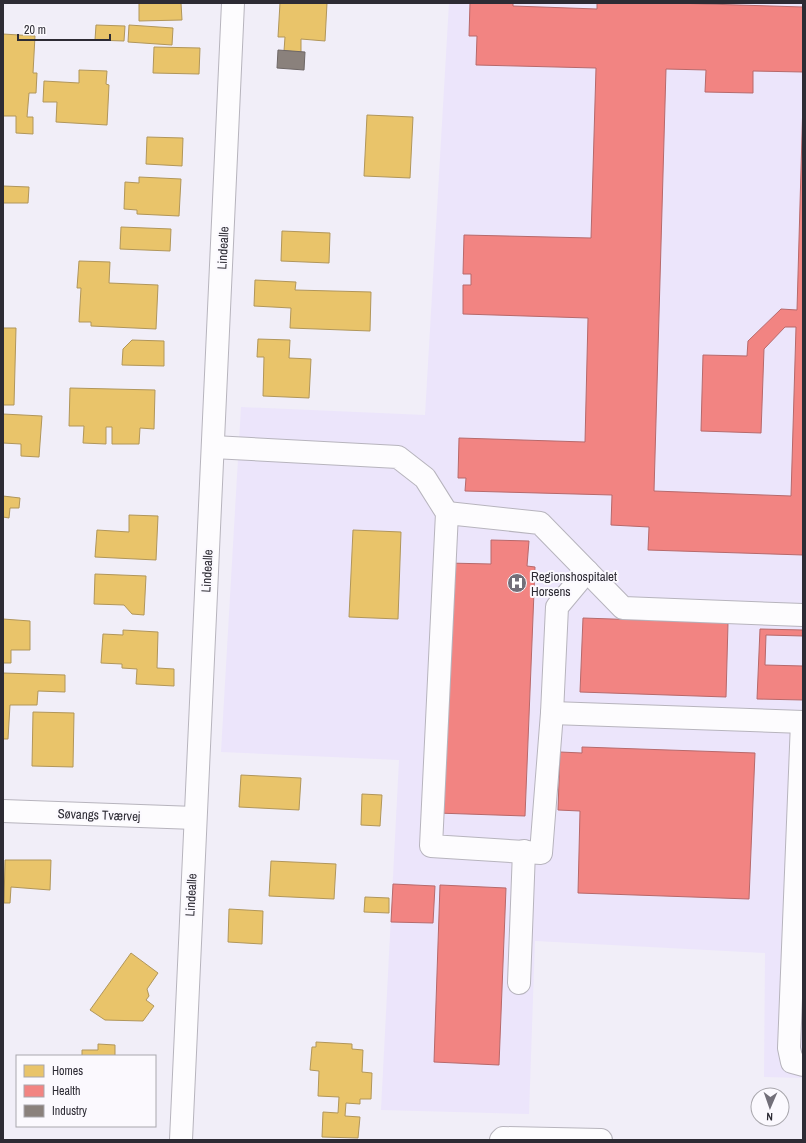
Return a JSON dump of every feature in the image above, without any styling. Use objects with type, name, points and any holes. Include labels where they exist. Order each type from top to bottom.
[{"type":"street","name":"Lindealle","points":[[181,1140],[233,3]]},
{"type":"street","points":[[213,447],[398,457],[425,478],[447,513],[431,846],[542,852],[552,713],[557,607],[587,571]]},
{"type":"street","points":[[447,513],[540,523],[623,608],[803,615]]},
{"type":"street","points":[[552,713],[802,722],[789,1048],[792,1062],[803,1065]]},
{"type":"street","name":"Søvangs Tværvej","points":[[3,811],[195,818]]},
{"type":"street","points":[[519,983],[524,851]]},
{"type":"street","points":[[500,1140],[503,1138],[601,1140]]},
{"type":"shaded area","name":"Regionshospitalet Horsens","points":[[449,3],[803,3],[803,1078],[764,1077],[765,953],[535,941],[529,1114],[381,1110],[399,760],[221,752],[241,407],[425,415]]},
{"type":"building: Homes","points":[[139,3],[181,3],[182,20],[139,21]]},
{"type":"building: Homes","points":[[280,3],[327,3],[325,41],[301,39],[301,52],[284,51],[285,37],[278,37]]},
{"type":"building: Homes","points":[[96,25],[125,26],[124,41],[95,40]]},
{"type":"building: Homes","points":[[129,25],[173,28],[172,45],[128,42]]},
{"type":"building: Homes","points":[[3,34],[35,36],[33,73],[37,73],[36,93],[29,93],[27,117],[33,117],[33,134],[16,133],[16,116],[3,116]]},
{"type":"building: Homes","points":[[154,47],[200,48],[199,74],[153,73]]},
{"type":"building: Homes","points":[[79,70],[107,71],[106,84],[109,85],[107,125],[56,122],[57,102],[43,102],[44,81],[79,83]]},
{"type":"building: Homes","points":[[367,115],[413,117],[410,178],[364,176]]},
{"type":"building: Homes","points":[[147,137],[183,138],[182,166],[146,164]]},
{"type":"building: Homes","points":[[139,177],[181,179],[179,216],[137,214],[137,210],[124,209],[125,182],[139,183]]},
{"type":"building: Homes","points":[[3,186],[29,187],[28,203],[3,203]]},
{"type":"building: Homes","points":[[121,227],[171,229],[170,251],[120,249]]},
{"type":"building: Homes","points":[[282,231],[330,233],[329,263],[281,261]]},
{"type":"building: Homes","points":[[79,261],[110,262],[109,283],[158,285],[156,329],[91,326],[91,322],[79,322],[81,288],[77,288]]},
{"type":"building: Homes","points":[[255,280],[296,282],[295,290],[371,292],[370,331],[290,328],[291,308],[254,306]]},
{"type":"building: Homes","points":[[3,328],[16,328],[14,405],[3,405]]},
{"type":"building: Homes","points":[[258,339],[290,340],[289,358],[311,359],[309,398],[263,396],[264,357],[257,357]]},
{"type":"building: Homes","points":[[132,340],[164,341],[164,366],[122,365],[123,349]]},
{"type":"building: Homes","points":[[70,388],[155,390],[154,429],[140,428],[139,444],[112,444],[112,427],[106,427],[106,444],[83,443],[84,426],[69,426]]},
{"type":"building: Homes","points":[[3,414],[42,416],[39,457],[21,456],[21,444],[3,443]]},
{"type":"building: Homes","points":[[3,496],[20,498],[19,508],[10,508],[9,518],[3,517]]},
{"type":"building: Homes","points":[[129,515],[158,516],[156,560],[95,557],[97,530],[129,532]]},
{"type":"building: Homes","points":[[353,530],[401,532],[398,619],[349,617]]},
{"type":"building: Homes","points":[[95,574],[146,576],[144,615],[132,614],[124,605],[94,604]]},
{"type":"building: Homes","points":[[3,619],[30,621],[30,650],[11,650],[11,663],[3,663]]},
{"type":"building: Homes","points":[[123,630],[158,632],[157,668],[174,669],[174,686],[136,684],[137,669],[122,668],[122,664],[101,663],[103,634],[123,635]]},
{"type":"building: Homes","points":[[3,673],[65,675],[65,692],[38,691],[37,705],[10,705],[8,739],[3,739]]},
{"type":"building: Homes","points":[[33,712],[74,713],[73,767],[32,766]]},
{"type":"building: Homes","points":[[241,775],[301,778],[299,810],[239,807]]},
{"type":"building: Homes","points":[[362,794],[382,795],[380,826],[361,825]]},
{"type":"building: Homes","points":[[5,860],[51,860],[50,890],[11,887],[10,903],[4,903]]},
{"type":"building: Homes","points":[[271,861],[336,864],[334,899],[269,896]]},
{"type":"building: Homes","points":[[365,897],[389,898],[389,913],[364,912]]},
{"type":"building: Homes","points":[[229,909],[263,911],[262,944],[228,942]]},
{"type":"building: Homes","points":[[131,953],[158,973],[147,989],[149,996],[146,1000],[154,1006],[143,1021],[105,1020],[90,1010]]},
{"type":"building: Homes","points":[[316,1042],[352,1044],[352,1049],[363,1050],[362,1072],[372,1073],[371,1099],[360,1099],[360,1104],[346,1103],[345,1116],[360,1117],[358,1138],[322,1137],[323,1112],[338,1113],[339,1097],[318,1096],[319,1071],[310,1070],[312,1047],[316,1047]]},
{"type":"building: Homes","points":[[98,1044],[115,1045],[115,1055],[82,1055],[82,1050],[98,1050]]},
{"type":"building: Health","points":[[470,3],[513,3],[513,6],[597,9],[597,3],[674,3],[803,7],[803,72],[753,71],[753,93],[705,92],[706,70],[666,69],[654,491],[791,496],[796,327],[785,327],[764,349],[761,433],[701,431],[703,355],[747,356],[748,341],[781,309],[797,310],[803,100],[803,555],[648,550],[649,527],[611,525],[612,495],[465,491],[466,478],[458,478],[459,438],[585,442],[588,318],[463,314],[463,285],[471,285],[471,274],[463,274],[464,235],[591,238],[596,68],[476,65],[477,36],[469,36]]},
{"type":"building: Health","points":[[491,540],[529,541],[527,566],[535,567],[525,816],[437,813],[447,563],[491,564]]},
{"type":"building: Health","points":[[583,618],[728,623],[726,697],[580,692]]},
{"type":"building: Health","points":[[760,629],[803,630],[803,636],[766,635],[765,665],[803,666],[803,700],[757,699]]},
{"type":"building: Health","points":[[582,747],[755,753],[749,899],[578,893],[580,811],[558,810],[560,752],[582,753]]},
{"type":"building: Health","points":[[393,884],[435,886],[433,923],[391,922]]},
{"type":"building: Health","points":[[440,885],[506,888],[499,1065],[434,1062]]},
{"type":"building: Industry","points":[[278,50],[305,52],[304,70],[277,68]]},
{"type":"place","name":"Regionshospitalet Horsens","points":[[517,583]]}]
